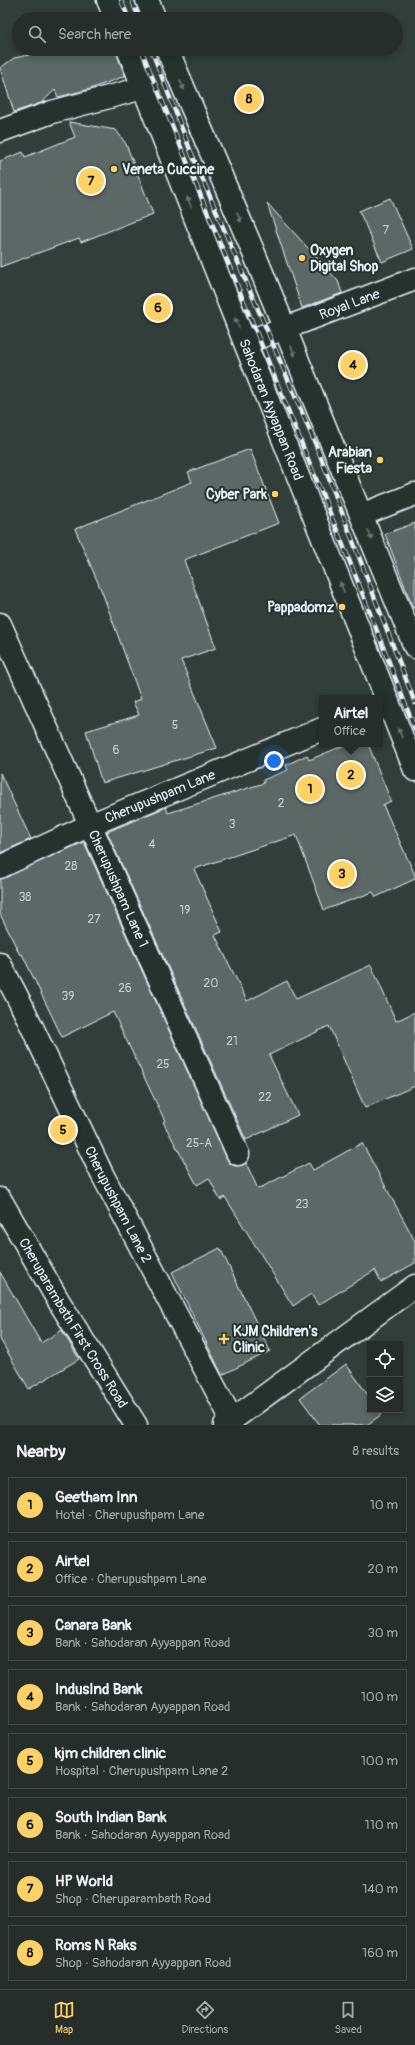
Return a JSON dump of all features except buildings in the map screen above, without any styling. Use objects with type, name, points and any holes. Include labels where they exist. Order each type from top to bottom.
[{"type":"street","points":[[108,0],[113,12]]},
{"type":"street","points":[[147,0],[152,12]]},
{"type":"street","name":"Sahodaran Ayyappan Road","points":[[131,56],[245,342],[381,695]]},
{"type":"street","points":[[170,56],[256,258],[283,329],[415,647]]},
{"type":"street","points":[[0,131],[52,112],[143,88]]},
{"type":"street","name":"Royal Lane","points":[[245,342],[415,279]]},
{"type":"street","points":[[361,515],[415,494]]},
{"type":"street","name":"Cherupushpam Lane 1","points":[[0,624],[238,1154]]},
{"type":"street","name":"Sahodaran Ayyappan Road","points":[[384,704],[415,770]]},
{"type":"street","name":"Cherupushpam Lane","points":[[0,867],[90,825],[319,730]]},
{"type":"street","name":"Cherupushpam Lane 2","points":[[0,964],[21,1004],[102,1174],[229,1422]]},
{"type":"street","name":"Cheruparambath First Cross Road","points":[[0,1199],[58,1300],[136,1425]]},
{"type":"street","points":[[229,1422],[415,1286]]},
{"type":"railway","points":[[121,0],[126,12]]},
{"type":"railway","points":[[132,0],[136,12]]},
{"type":"railway","points":[[144,56],[356,577],[415,729]]},
{"type":"railway","points":[[154,56],[191,152],[318,450],[415,703]]},
{"type":"place","name":"Roms N Raks","points":[[249,99]]},
{"type":"place","name":"Veneta Cuccine","points":[[114,169]]},
{"type":"place","name":"HP World","points":[[91,181]]},
{"type":"place","name":"Oxygen Digital Shop","points":[[302,258]]},
{"type":"place","name":"South Indian Bank","points":[[158,308]]},
{"type":"place","name":"IndusInd Bank","points":[[353,365]]},
{"type":"place","name":"Arabian Fiesta","points":[[380,460]]},
{"type":"place","name":"Cyber Park","points":[[275,494]]},
{"type":"place","name":"Pappadomz","points":[[342,607]]},
{"type":"place","name":"Airtel","points":[[351,775]]},
{"type":"place","name":"Geetham Inn","points":[[310,789]]},
{"type":"place","name":"Canara Bank","points":[[342,874]]},
{"type":"place","name":"kjm children clinic","points":[[63,1130]]},
{"type":"place","name":"KJM Children's Clinic","points":[[224,1339]]}]
